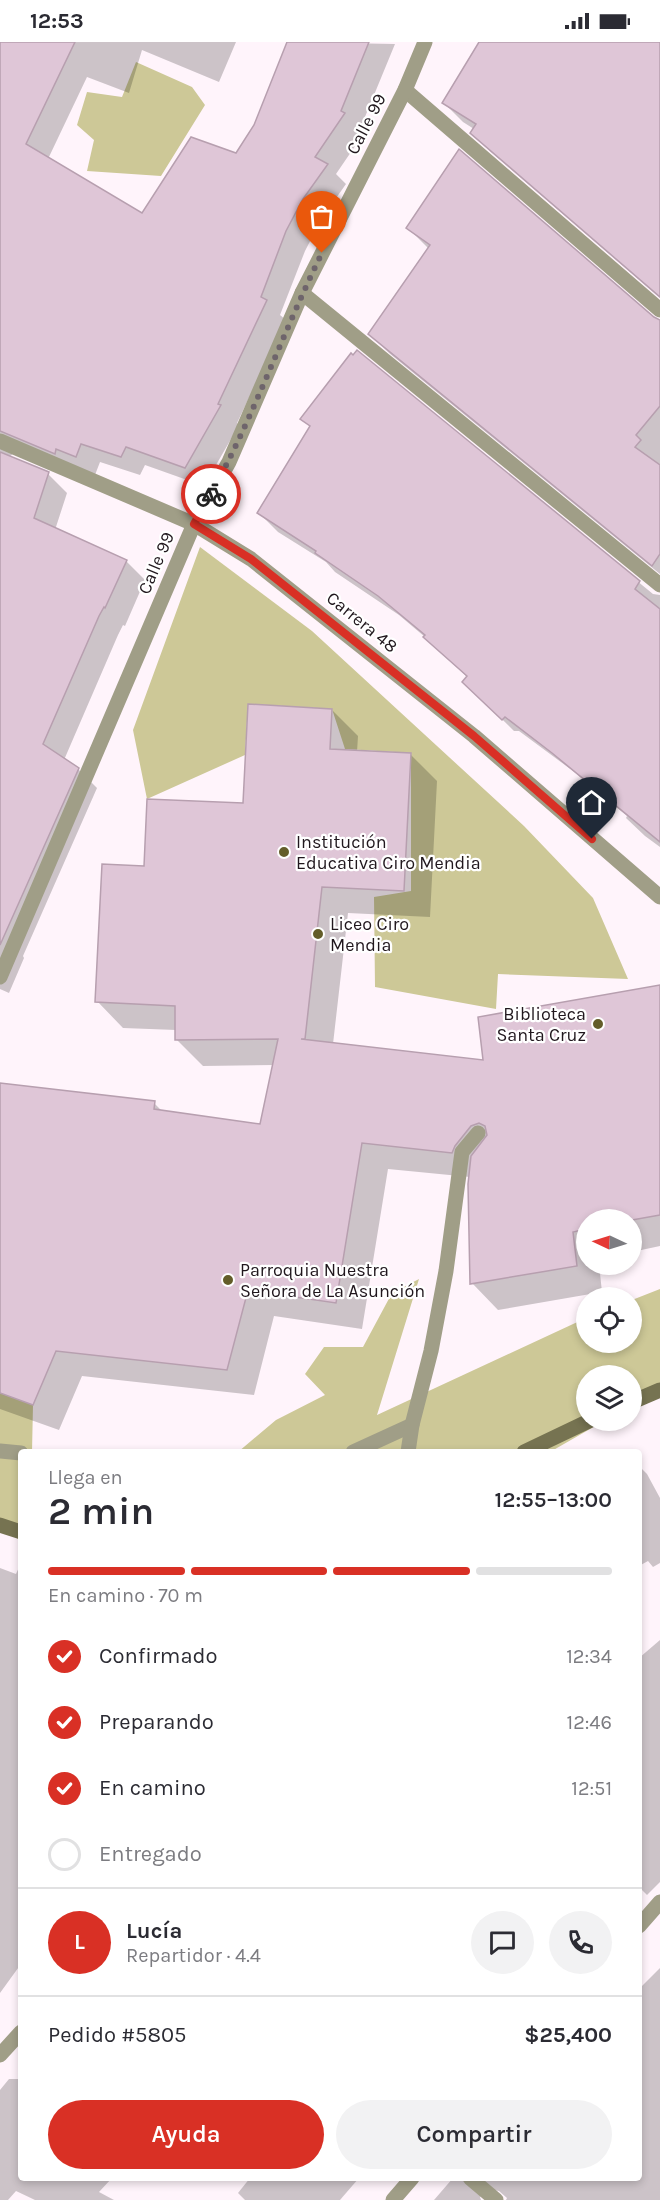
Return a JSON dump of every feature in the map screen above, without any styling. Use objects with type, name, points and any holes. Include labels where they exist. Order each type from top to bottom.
[{"type":"street","name":"Calle 99","points":[[0,977],[194,524],[229,462],[302,293],[405,90],[425,42]]},
{"type":"street","points":[[405,90],[660,310]]},
{"type":"street","points":[[302,293],[660,585]]},
{"type":"street","name":"Carrera 48","points":[[0,441],[194,524],[251,559],[474,736],[660,897]]},
{"type":"street","points":[[408,1449],[412,1425],[431,1351],[446,1271],[462,1152],[478,1133]]},
{"type":"street","points":[[642,1398],[660,1390]]},
{"type":"street","points":[[360,1449],[412,1425]]},
{"type":"street","points":[[530,1449],[576,1427]]},
{"type":"street","points":[[0,1451],[18,1454]]},
{"type":"street","points":[[0,1525],[18,1531]]},
{"type":"street","points":[[642,1923],[660,1902]]},
{"type":"street","points":[[0,2055],[18,2035]]},
{"type":"street","points":[[393,2200],[409,2181]]},
{"type":"street","points":[[474,2181],[496,2200]]},
{"type":"shaded area","points":[[136,62],[192,87],[205,105],[161,176],[87,171],[94,140],[77,125],[87,92],[122,97]]},
{"type":"shaded area","points":[[200,547],[312,631],[524,826],[593,898],[628,979],[498,974],[496,1009],[375,987],[374,897],[411,891],[411,753],[345,749],[332,709],[248,704],[245,755],[147,799],[133,730]]},
{"type":"shaded area","points":[[419,1279],[377,1415],[576,1323],[576,1353],[642,1353],[642,1296],[660,1289],[660,1388],[642,1398],[642,1365],[576,1365],[576,1431],[587,1431],[555,1449],[242,1449],[276,1420],[325,1395],[305,1374],[324,1347],[363,1347],[392,1293]]},
{"type":"shaded area","points":[[0,1393],[33,1405],[32,1449],[18,1449],[18,1539],[0,1530]]},
{"type":"building","points":[[0,42],[75,42],[26,144],[142,213],[191,137],[236,153],[254,125],[287,42],[369,42],[341,111],[345,113],[315,157],[328,164],[303,199],[286,231],[261,297],[267,300],[218,404],[221,405],[185,468],[126,447],[121,457],[81,444],[76,457],[56,449],[55,454],[0,431]]},
{"type":"building","points":[[479,42],[660,42],[660,297],[470,133],[476,124],[442,103]]},
{"type":"building","points":[[459,149],[660,320],[660,406],[636,435],[641,440],[635,447],[660,465],[660,554],[652,566],[368,334],[430,245],[406,228]]},
{"type":"building","points":[[357,350],[640,581],[635,589],[660,609],[660,842],[552,753],[505,717],[502,720],[462,682],[467,676],[423,637],[425,635],[378,596],[315,553],[316,551],[257,513],[310,426],[300,419],[351,353],[353,355]]},
{"type":"building","points":[[0,452],[49,472],[34,518],[127,560],[99,616],[43,744],[79,768],[0,945]]},
{"type":"building","points":[[248,704],[332,709],[330,749],[411,753],[404,891],[322,887],[305,1039],[301,1039],[483,1060],[478,1017],[660,985],[660,1215],[642,1218],[642,1209],[576,1209],[576,1231],[573,1232],[576,1266],[470,1284],[468,1184],[471,1156],[487,1135],[485,1126],[479,1123],[471,1126],[452,1153],[362,1143],[336,1303],[248,1290],[227,1370],[56,1351],[33,1405],[0,1393],[0,1083],[155,1101],[154,1109],[260,1124],[278,1039],[175,1040],[175,1006],[95,1002],[102,864],[144,866],[147,799],[243,803]]},
{"type":"way so far","points":[[211,494],[229,462],[302,293],[322,253]]},
{"type":"place","name":"Institución Educativa Ciro Mendia","points":[[284,852]]},
{"type":"place","name":"Liceo Ciro Mendia","points":[[318,934]]},
{"type":"place","name":"Biblioteca Santa Cruz","points":[[598,1024]]},
{"type":"place","name":"Parroquia Nuestra Señora de La Asunción","points":[[228,1280]]},
{"type":"route","points":[[211,494],[194,524],[251,559],[474,736],[592,839]]}]
